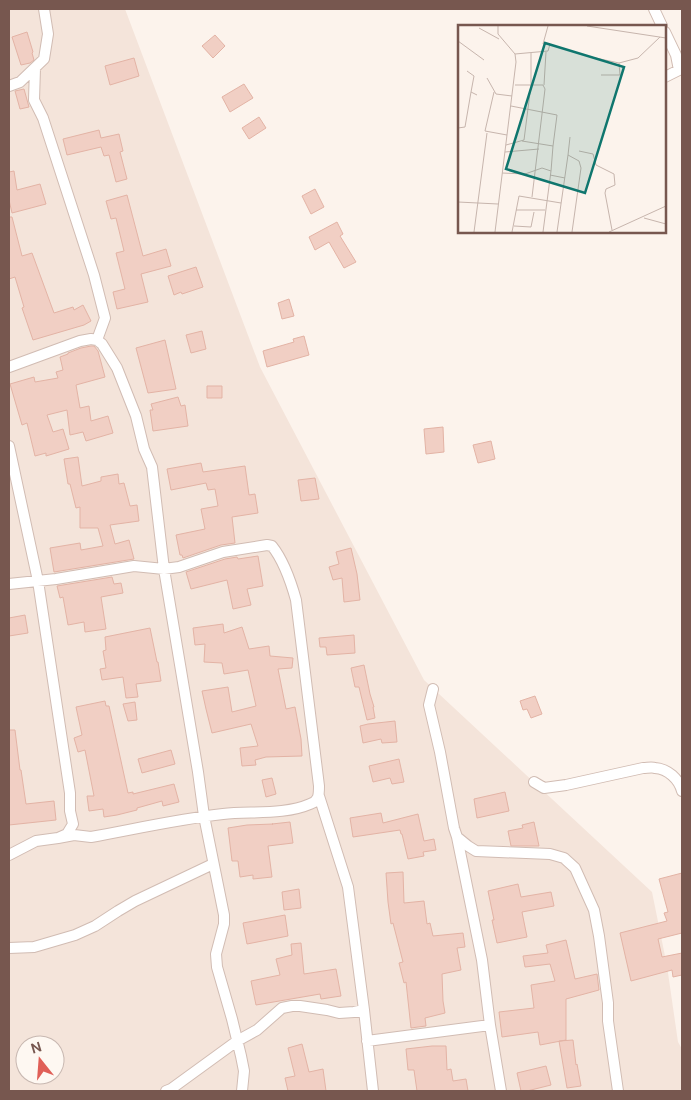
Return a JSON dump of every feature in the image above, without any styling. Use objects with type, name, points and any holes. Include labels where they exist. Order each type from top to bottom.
[{"type":"street","points":[[9,86],[20,82],[44,59],[48,34],[44,9]]},
{"type":"street","points":[[654,9],[662,25]]},
{"type":"street","points":[[666,34],[676,55],[679,70],[666,76]]},
{"type":"street","points":[[35,68],[34,100],[43,118],[94,274],[105,318],[97,340]]},
{"type":"street","points":[[9,367],[80,341],[97,340],[102,344],[117,368],[136,416],[144,449],[152,467],[164,568],[204,816],[224,915],[224,924],[216,954],[217,967],[232,1018],[244,1071],[242,1091]]},
{"type":"street","points":[[9,446],[38,581],[70,793],[70,811],[73,824],[67,834],[58,838]]},
{"type":"street","points":[[9,584],[134,566],[178,567],[223,552],[267,545],[274,548],[292,586],[296,600],[319,796],[348,887],[373,1091]]},
{"type":"street","points":[[433,689],[429,705],[482,960],[501,1091]]},
{"type":"street","points":[[534,782],[544,788],[643,768],[655,768],[669,772],[681,785],[682,791]]},
{"type":"street","points":[[9,855],[36,841],[74,835],[91,837],[204,816],[283,810],[309,805],[316,801],[319,796]]},
{"type":"street","points":[[457,837],[476,851],[550,854],[564,858],[575,868],[594,910],[608,1003],[608,1021],[618,1091]]},
{"type":"street","points":[[9,948],[34,947],[75,935],[94,926],[126,906],[213,864]]},
{"type":"street","points":[[166,1091],[237,1041],[256,1030],[282,1008],[300,1006],[339,1013],[364,1010]]},
{"type":"street","points":[[367,1041],[490,1025]]},
{"type":"shaded area","points":[[9,9],[125,9],[260,367],[424,680],[652,892],[667,966],[678,1042],[682,1049],[682,1091],[9,1091]]},
{"type":"building","points":[[27,32],[34,60],[21,65],[12,37]]},
{"type":"building","points":[[215,35],[225,46],[213,58],[202,46]]},
{"type":"building","points":[[134,58],[139,76],[110,85],[105,66]]},
{"type":"building","points":[[244,84],[253,98],[230,112],[222,97]]},
{"type":"building","points":[[24,89],[29,107],[20,109],[15,91]]},
{"type":"building","points":[[259,117],[266,128],[249,139],[242,128]]},
{"type":"building","points":[[99,130],[101,138],[119,134],[123,151],[120,152],[127,179],[116,182],[109,155],[104,156],[101,147],[67,155],[63,139]]},
{"type":"building","points":[[14,171],[17,190],[40,184],[46,204],[12,213],[9,200],[9,172]]},
{"type":"building","points":[[315,189],[324,207],[311,214],[302,196]]},
{"type":"building","points":[[127,195],[143,256],[166,249],[171,266],[141,274],[148,302],[117,309],[113,292],[125,289],[116,253],[124,251],[116,218],[111,219],[106,201]]},
{"type":"building","points":[[9,217],[12,217],[22,256],[32,253],[54,313],[73,307],[74,310],[83,305],[91,321],[84,325],[33,340],[22,308],[24,307],[15,277],[9,279]]},
{"type":"building","points":[[337,222],[343,234],[340,236],[356,262],[344,268],[329,242],[315,250],[309,237]]},
{"type":"building","points":[[196,267],[203,287],[174,295],[168,276]]},
{"type":"building","points":[[289,299],[294,316],[282,319],[278,303]]},
{"type":"building","points":[[202,331],[206,349],[191,353],[186,335]]},
{"type":"building","points":[[304,336],[309,355],[267,367],[263,351],[294,342],[293,339]]},
{"type":"building","points":[[165,340],[176,389],[148,393],[136,348]]},
{"type":"building","points":[[94,346],[98,351],[105,377],[76,385],[80,408],[89,406],[91,421],[108,416],[113,433],[86,441],[83,432],[70,435],[67,410],[47,415],[53,432],[63,429],[69,449],[46,456],[46,453],[35,456],[27,423],[22,425],[10,384],[34,377],[35,382],[58,378],[56,372],[63,370],[60,357]]},
{"type":"building","points":[[207,386],[222,386],[222,398],[207,398]]},
{"type":"building","points":[[178,397],[181,406],[185,405],[188,426],[153,431],[150,410],[153,410],[151,404]]},
{"type":"building","points":[[443,427],[444,452],[426,454],[424,429]]},
{"type":"building","points":[[491,441],[495,459],[478,463],[473,445]]},
{"type":"building","points":[[78,457],[82,486],[101,481],[101,477],[118,474],[119,484],[124,483],[130,506],[137,505],[139,521],[110,525],[115,544],[129,540],[134,559],[54,572],[50,548],[80,543],[81,550],[103,546],[98,528],[80,528],[80,507],[76,508],[70,484],[68,484],[64,459]]},
{"type":"building","points":[[201,463],[203,472],[245,466],[249,495],[255,494],[258,513],[232,517],[235,543],[221,545],[183,558],[180,555],[176,535],[205,529],[201,509],[218,506],[215,489],[208,490],[206,483],[171,490],[167,469]]},
{"type":"building","points":[[315,478],[319,499],[301,501],[298,480]]},
{"type":"building","points":[[351,548],[360,600],[344,602],[342,578],[333,580],[329,567],[339,564],[336,552]]},
{"type":"building","points":[[258,556],[263,586],[247,589],[251,605],[233,609],[227,580],[191,589],[186,572],[225,559]]},
{"type":"building","points":[[112,577],[114,584],[121,583],[123,593],[101,597],[106,629],[85,632],[84,622],[68,625],[63,597],[60,598],[57,586]]},
{"type":"building","points":[[25,615],[28,633],[9,636],[9,618]]},
{"type":"building","points":[[223,624],[224,633],[242,627],[249,649],[269,646],[270,656],[293,658],[292,668],[278,669],[286,709],[295,707],[302,756],[266,757],[255,760],[256,765],[242,766],[240,748],[258,746],[251,724],[212,733],[202,691],[228,687],[232,712],[256,706],[248,670],[224,674],[222,663],[204,662],[205,644],[195,645],[193,628]]},
{"type":"building","points":[[150,628],[161,681],[136,684],[138,697],[126,698],[123,677],[102,680],[100,669],[106,668],[103,651],[106,650],[105,637]]},
{"type":"building","points":[[354,635],[355,653],[327,655],[326,647],[320,647],[319,638]]},
{"type":"building","points":[[364,665],[375,718],[367,720],[359,687],[355,687],[351,668]]},
{"type":"building","points":[[535,696],[542,714],[531,718],[527,709],[523,710],[520,701]]},
{"type":"building","points":[[105,701],[106,706],[109,706],[128,793],[133,792],[133,794],[174,784],[179,802],[163,806],[162,801],[137,808],[137,810],[104,817],[103,809],[89,811],[87,796],[94,796],[85,750],[78,752],[74,738],[82,735],[76,707]]},
{"type":"building","points":[[135,702],[137,720],[128,721],[123,704]]},
{"type":"building","points":[[395,721],[397,742],[382,743],[381,739],[363,743],[360,726]]},
{"type":"building","points":[[9,730],[15,730],[26,804],[54,801],[56,820],[9,825]]},
{"type":"building","points":[[171,750],[175,764],[142,773],[138,759]]},
{"type":"building","points":[[399,759],[404,782],[392,784],[390,778],[373,782],[369,766]]},
{"type":"building","points":[[272,778],[276,794],[266,797],[262,780]]},
{"type":"building","points":[[505,792],[509,811],[477,818],[474,799]]},
{"type":"building","points":[[381,813],[383,823],[418,814],[424,841],[434,839],[436,850],[423,852],[424,856],[408,859],[400,830],[353,837],[350,818]]},
{"type":"building","points":[[290,822],[293,843],[268,846],[272,877],[253,879],[253,875],[240,877],[238,861],[232,861],[228,828]]},
{"type":"building","points":[[534,822],[539,846],[511,846],[508,831],[523,828],[522,825]]},
{"type":"building","points":[[403,872],[404,903],[424,901],[427,924],[430,923],[433,936],[463,933],[465,947],[457,948],[461,970],[442,974],[445,1013],[425,1018],[426,1026],[411,1028],[406,982],[404,983],[399,963],[403,962],[393,923],[391,924],[386,873]]},
{"type":"building","points":[[682,873],[682,933],[658,939],[662,957],[682,953],[682,975],[673,977],[672,970],[631,981],[620,933],[667,921],[664,913],[668,912],[659,879]]},
{"type":"building","points":[[518,884],[521,897],[551,892],[554,906],[522,912],[527,937],[497,943],[488,891]]},
{"type":"building","points":[[299,889],[301,908],[284,910],[282,892]]},
{"type":"building","points":[[285,915],[288,936],[247,944],[243,923]]},
{"type":"building","points":[[566,940],[575,979],[597,974],[599,990],[566,999],[566,1040],[540,1045],[538,1032],[502,1037],[499,1012],[534,1008],[531,985],[555,981],[550,964],[525,967],[523,956],[548,953],[546,945]]},
{"type":"building","points":[[301,943],[304,974],[336,969],[341,996],[321,999],[320,994],[256,1005],[251,981],[280,975],[276,959],[292,955],[291,944]]},
{"type":"building","points":[[573,1040],[581,1086],[567,1088],[559,1041]]},
{"type":"building","points":[[302,1044],[309,1072],[323,1069],[326,1091],[288,1091],[285,1078],[295,1076],[288,1048]]},
{"type":"building","points":[[446,1046],[447,1070],[451,1069],[453,1081],[466,1079],[468,1091],[417,1091],[414,1070],[408,1070],[406,1049]]},
{"type":"building","points":[[546,1066],[551,1085],[521,1091],[517,1073]]}]
